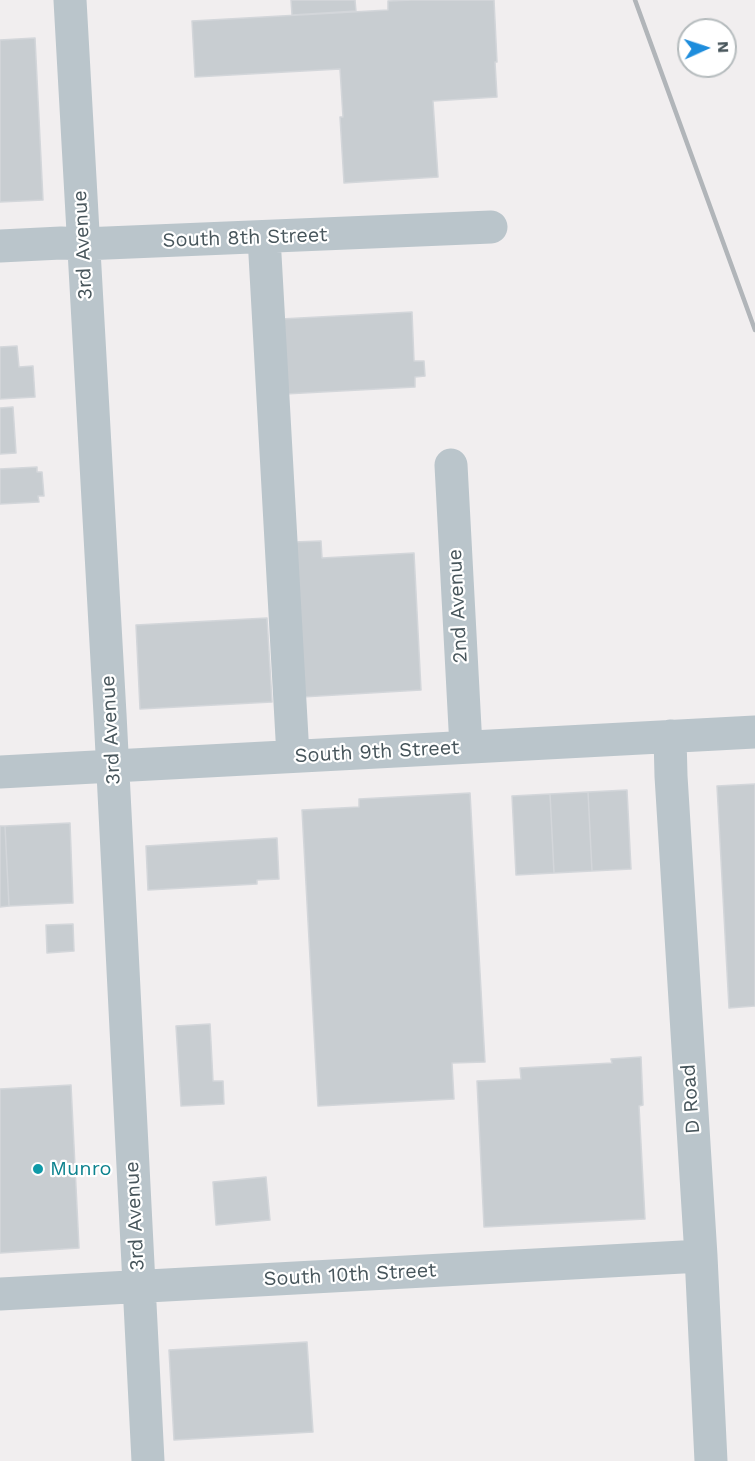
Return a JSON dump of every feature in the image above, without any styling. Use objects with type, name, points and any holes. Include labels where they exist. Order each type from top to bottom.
[{"type":"street","name":"3rd Avenue","points":[[70,0],[113,766],[148,1461]]},
{"type":"street","name":"South 8th Street","points":[[0,246],[490,227]]},
{"type":"street","points":[[264,237],[293,756]]},
{"type":"street","name":"2nd Avenue","points":[[451,465],[466,747]]},
{"type":"street","name":"South 9th Street","points":[[0,772],[755,732]]},
{"type":"street","name":"D Road","points":[[670,736],[711,1461]]},
{"type":"street","name":"South 10th Street","points":[[0,1294],[701,1256]]},
{"type":"building","points":[[291,0],[355,0],[356,11],[292,15]]},
{"type":"building","points":[[494,0],[497,97],[433,101],[438,177],[344,183],[340,69],[195,77],[192,21],[388,10],[388,1]]},
{"type":"building","points":[[35,38],[43,200],[0,202],[0,40]]},
{"type":"building","points":[[412,312],[414,361],[424,361],[425,376],[415,377],[415,387],[285,394],[281,319]]},
{"type":"building","points":[[17,346],[19,367],[33,366],[35,397],[0,399],[0,347]]},
{"type":"building","points":[[13,407],[16,453],[0,454],[0,408]]},
{"type":"building","points":[[37,467],[37,472],[42,472],[44,496],[38,496],[39,502],[0,504],[0,469]]},
{"type":"building","points":[[321,541],[322,558],[414,553],[421,690],[302,697],[294,542]]},
{"type":"building","points":[[267,618],[272,702],[140,709],[136,625]]},
{"type":"building","points":[[755,784],[755,1006],[729,1008],[717,786]]},
{"type":"building","points":[[627,790],[631,869],[592,871],[588,792]]},
{"type":"building","points":[[588,792],[592,871],[554,873],[550,794]]},
{"type":"building","points":[[470,793],[485,1062],[452,1063],[454,1099],[318,1106],[302,810],[359,807],[359,799]]},
{"type":"building","points":[[550,794],[554,873],[516,875],[512,796]]},
{"type":"building","points":[[70,823],[73,903],[9,906],[5,826]]},
{"type":"building","points":[[0,826],[5,826],[9,906],[0,907]]},
{"type":"building","points":[[277,838],[279,879],[257,880],[257,884],[148,890],[146,846]]},
{"type":"building","points":[[73,924],[74,951],[47,953],[46,925]]},
{"type":"building","points":[[210,1024],[213,1081],[223,1081],[224,1104],[181,1106],[176,1026]]},
{"type":"building","points":[[641,1057],[643,1105],[639,1106],[645,1219],[484,1227],[477,1081],[521,1079],[520,1068],[612,1063],[611,1059]]},
{"type":"building","name":"Munro","points":[[71,1085],[79,1248],[0,1253],[0,1089]]},
{"type":"building","points":[[266,1177],[270,1220],[216,1225],[213,1182]]},
{"type":"building","points":[[307,1342],[313,1432],[174,1440],[169,1350]]},
{"type":"railway","points":[[635,0],[755,330]]},
{"type":"place","name":"Munro","points":[[38,1169]]}]
